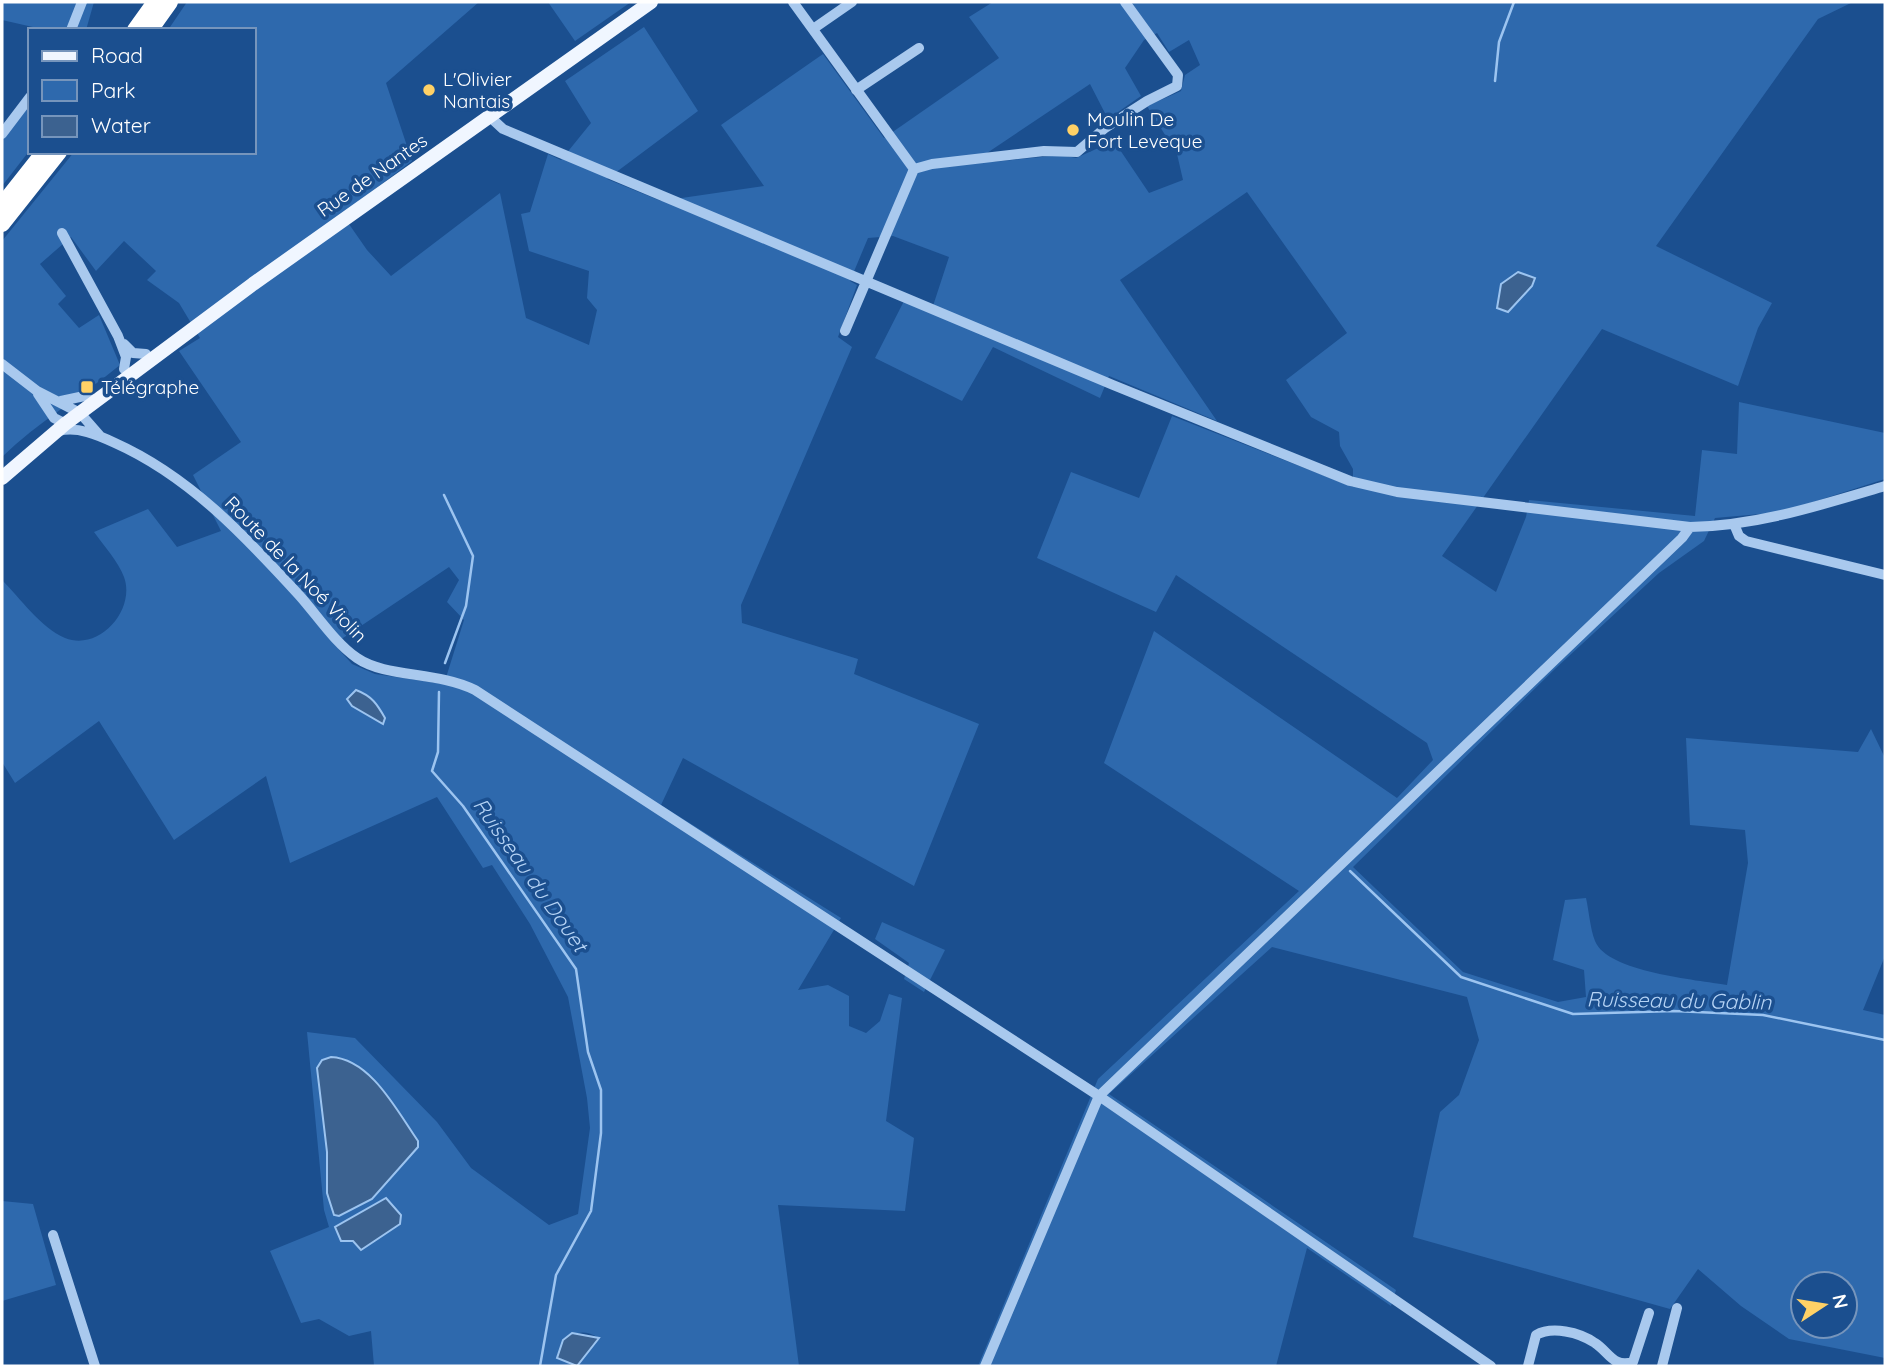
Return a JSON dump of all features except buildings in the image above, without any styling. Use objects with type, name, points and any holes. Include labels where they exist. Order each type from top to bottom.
[{"type":"highway","points":[[136,28],[155,2]]},
{"type":"highway","points":[[151,28],[170,2]]},
{"type":"highway","points":[[2,205],[42,154]]},
{"type":"highway","points":[[2,224],[57,154]]},
{"type":"main road","name":"Rue de Nantes","points":[[2,478],[64,419],[94,399],[133,361],[253,284],[651,2]]},
{"type":"main road","name":"Rue de Nantes","points":[[94,399],[133,361]]},
{"type":"main road","points":[[2,468],[133,361]]},
{"type":"street","points":[[72,28],[82,2]]},
{"type":"street","points":[[793,2],[914,169]]},
{"type":"street","points":[[813,29],[852,2]]},
{"type":"street","points":[[914,169],[932,164],[1044,151],[1077,152],[1136,108],[1177,86],[1178,75],[1125,2]]},
{"type":"street","points":[[856,90],[919,48]]},
{"type":"street","points":[[3,129],[28,99]]},
{"type":"street","points":[[489,116],[503,129],[1112,385],[1369,487],[1690,527],[1734,524],[1811,508],[1885,486]]},
{"type":"street","points":[[845,331],[914,169]]},
{"type":"street","points":[[62,233],[133,361]]},
{"type":"street","points":[[2,364],[37,391],[64,419],[89,429],[94,399],[48,401]]},
{"type":"street","points":[[48,401],[64,419]]},
{"type":"street","name":"Route de la Noé Violin","points":[[64,419],[70,429],[89,429],[147,457],[198,494],[238,531],[355,657],[386,669],[449,679],[475,690],[1099,1096],[1491,1366]]},
{"type":"street","points":[[1734,524],[1739,536],[1746,541],[1885,575]]},
{"type":"street","points":[[985,1366],[1099,1096],[1682,538],[1690,527]]},
{"type":"street","points":[[53,1236],[95,1366]]},
{"type":"street","points":[[1662,1366],[1677,1308]]},
{"type":"street","points":[[1528,1366],[1535,1335],[1547,1329],[1569,1332],[1595,1343],[1610,1359],[1625,1364],[1633,1362],[1649,1313]]},
{"type":"green space","points":[[2,2],[94,2],[87,28],[37,28],[2,20]]},
{"type":"green space","points":[[187,2],[479,2],[386,83],[412,161],[342,214],[367,250],[391,276],[500,193],[526,318],[589,345],[597,310],[587,298],[589,271],[529,251],[521,214],[530,212],[548,154],[561,160],[591,123],[565,81],[644,27],[698,111],[607,179],[661,201],[764,186],[721,125],[823,54],[884,138],[999,58],[969,17],[993,2],[1853,2],[1818,19],[1656,246],[1772,303],[1758,328],[1738,386],[1602,329],[1442,556],[1496,592],[1526,517],[1529,500],[1695,516],[1702,450],[1737,454],[1739,402],[1885,433],[1885,479],[1782,512],[1715,518],[1704,541],[1659,573],[1556,668],[1353,867],[1463,972],[1558,1002],[1586,997],[1584,970],[1553,960],[1565,900],[1586,898],[1595,941],[1603,952],[1617,960],[1655,973],[1727,985],[1748,863],[1745,830],[1690,825],[1686,738],[1858,752],[1871,729],[1885,758],[1885,956],[1863,1010],[1885,1015],[1885,1358],[1794,1340],[1859,1340],[1859,1270],[1789,1270],[1789,1339],[1741,1306],[1698,1269],[1670,1309],[1413,1237],[1440,1112],[1459,1095],[1479,1040],[1467,997],[1272,947],[1109,1094],[1396,1290],[1391,1306],[1307,1248],[1276,1366],[978,1366],[1098,1079],[1299,891],[1104,763],[1154,631],[1397,798],[1433,760],[1427,743],[1176,575],[1156,612],[1037,558],[1071,472],[1139,498],[1172,416],[1353,487],[1353,469],[1340,446],[1339,432],[1311,417],[1286,380],[1347,333],[1247,192],[1120,280],[1217,421],[1109,376],[1100,398],[993,347],[962,401],[875,358],[904,301],[931,312],[949,257],[893,236],[868,238],[850,281],[857,285],[838,337],[852,347],[741,605],[742,623],[858,659],[854,674],[979,724],[914,886],[683,758],[661,805],[841,918],[798,990],[828,985],[849,996],[849,1026],[866,1033],[880,1021],[889,994],[902,998],[886,1121],[914,1138],[905,1211],[778,1205],[799,1366],[577,1366],[599,1338],[592,1334],[579,1333],[573,1334],[564,1342],[557,1355],[572,1366],[374,1366],[371,1331],[349,1336],[319,1319],[301,1323],[270,1251],[329,1227],[324,1210],[307,1032],[355,1038],[437,1122],[471,1168],[549,1225],[578,1214],[590,1128],[568,997],[530,924],[492,865],[483,868],[437,797],[290,863],[266,776],[174,840],[99,721],[15,783],[2,762],[2,580],[39,620],[56,633],[78,641],[90,639],[102,634],[112,625],[125,602],[126,590],[118,565],[94,532],[148,509],[177,547],[221,531],[193,475],[241,442],[179,351],[200,338],[179,303],[147,280],[156,271],[124,241],[96,271],[71,237],[40,264],[66,296],[58,304],[79,328],[99,315],[120,365],[30,432],[2,457],[2,241],[72,154],[256,154],[256,28],[169,28]],"holes":[[[1157,33],[1169,52],[1189,40],[1200,65],[1185,75],[1181,91],[1147,106],[1177,154],[1183,180],[1149,193],[1114,141],[1076,158],[1062,155],[992,162],[987,153],[1090,84],[1108,119],[1141,96],[1125,68],[1144,40]],[[449,567],[459,580],[447,602],[464,620],[444,684],[375,674],[352,664],[334,644]],[[383,1199],[400,1224],[361,1250],[353,1241],[341,1241],[340,1225]]]},
{"type":"green space","points":[[548,2],[631,2],[575,41]]},
{"type":"green space","points":[[28,106],[28,153],[2,186],[2,139]]},
{"type":"green space","points":[[882,922],[945,950],[924,992],[904,979],[909,963],[875,939]]},
{"type":"green space","points":[[2,1201],[33,1204],[56,1285],[2,1301]]},
{"type":"water","points":[[1518,272],[1535,278],[1532,286],[1508,312],[1497,308],[1501,284]]},
{"type":"water","points":[[356,690],[377,705],[385,718],[383,724],[352,706],[347,699]]},
{"type":"water","points":[[331,1057],[359,1067],[371,1077],[382,1088],[418,1141],[418,1147],[372,1199],[339,1216],[334,1215],[327,1193],[327,1152],[317,1068],[322,1060]]},
{"type":"water","points":[[386,1198],[401,1215],[400,1224],[361,1250],[353,1241],[341,1241],[335,1227]]},
{"type":"water","points":[[572,1333],[599,1338],[577,1366],[557,1358],[563,1340]]},
{"type":"waterway","points":[[1495,81],[1499,42],[1514,2]]},
{"type":"waterway","name":"Ruisseau du Douet","points":[[444,495],[473,556],[466,606],[445,663]]},
{"type":"waterway","name":"Ruisseau du Douet","points":[[439,692],[438,752],[432,771],[463,806],[576,969],[588,1052],[601,1090],[601,1133],[591,1211],[556,1275],[540,1366]]},
{"type":"waterway","name":"Ruisseau du Gablin","points":[[1350,871],[1461,977],[1573,1014],[1674,1011],[1763,1015],[1885,1040]]},
{"type":"place","name":"L'Olivier Nantais","points":[[429,90]]},
{"type":"place","name":"Moulin De Fort Leveque","points":[[1073,130]]},
{"type":"place","name":"Télégraphe","points":[[87,387]]}]
